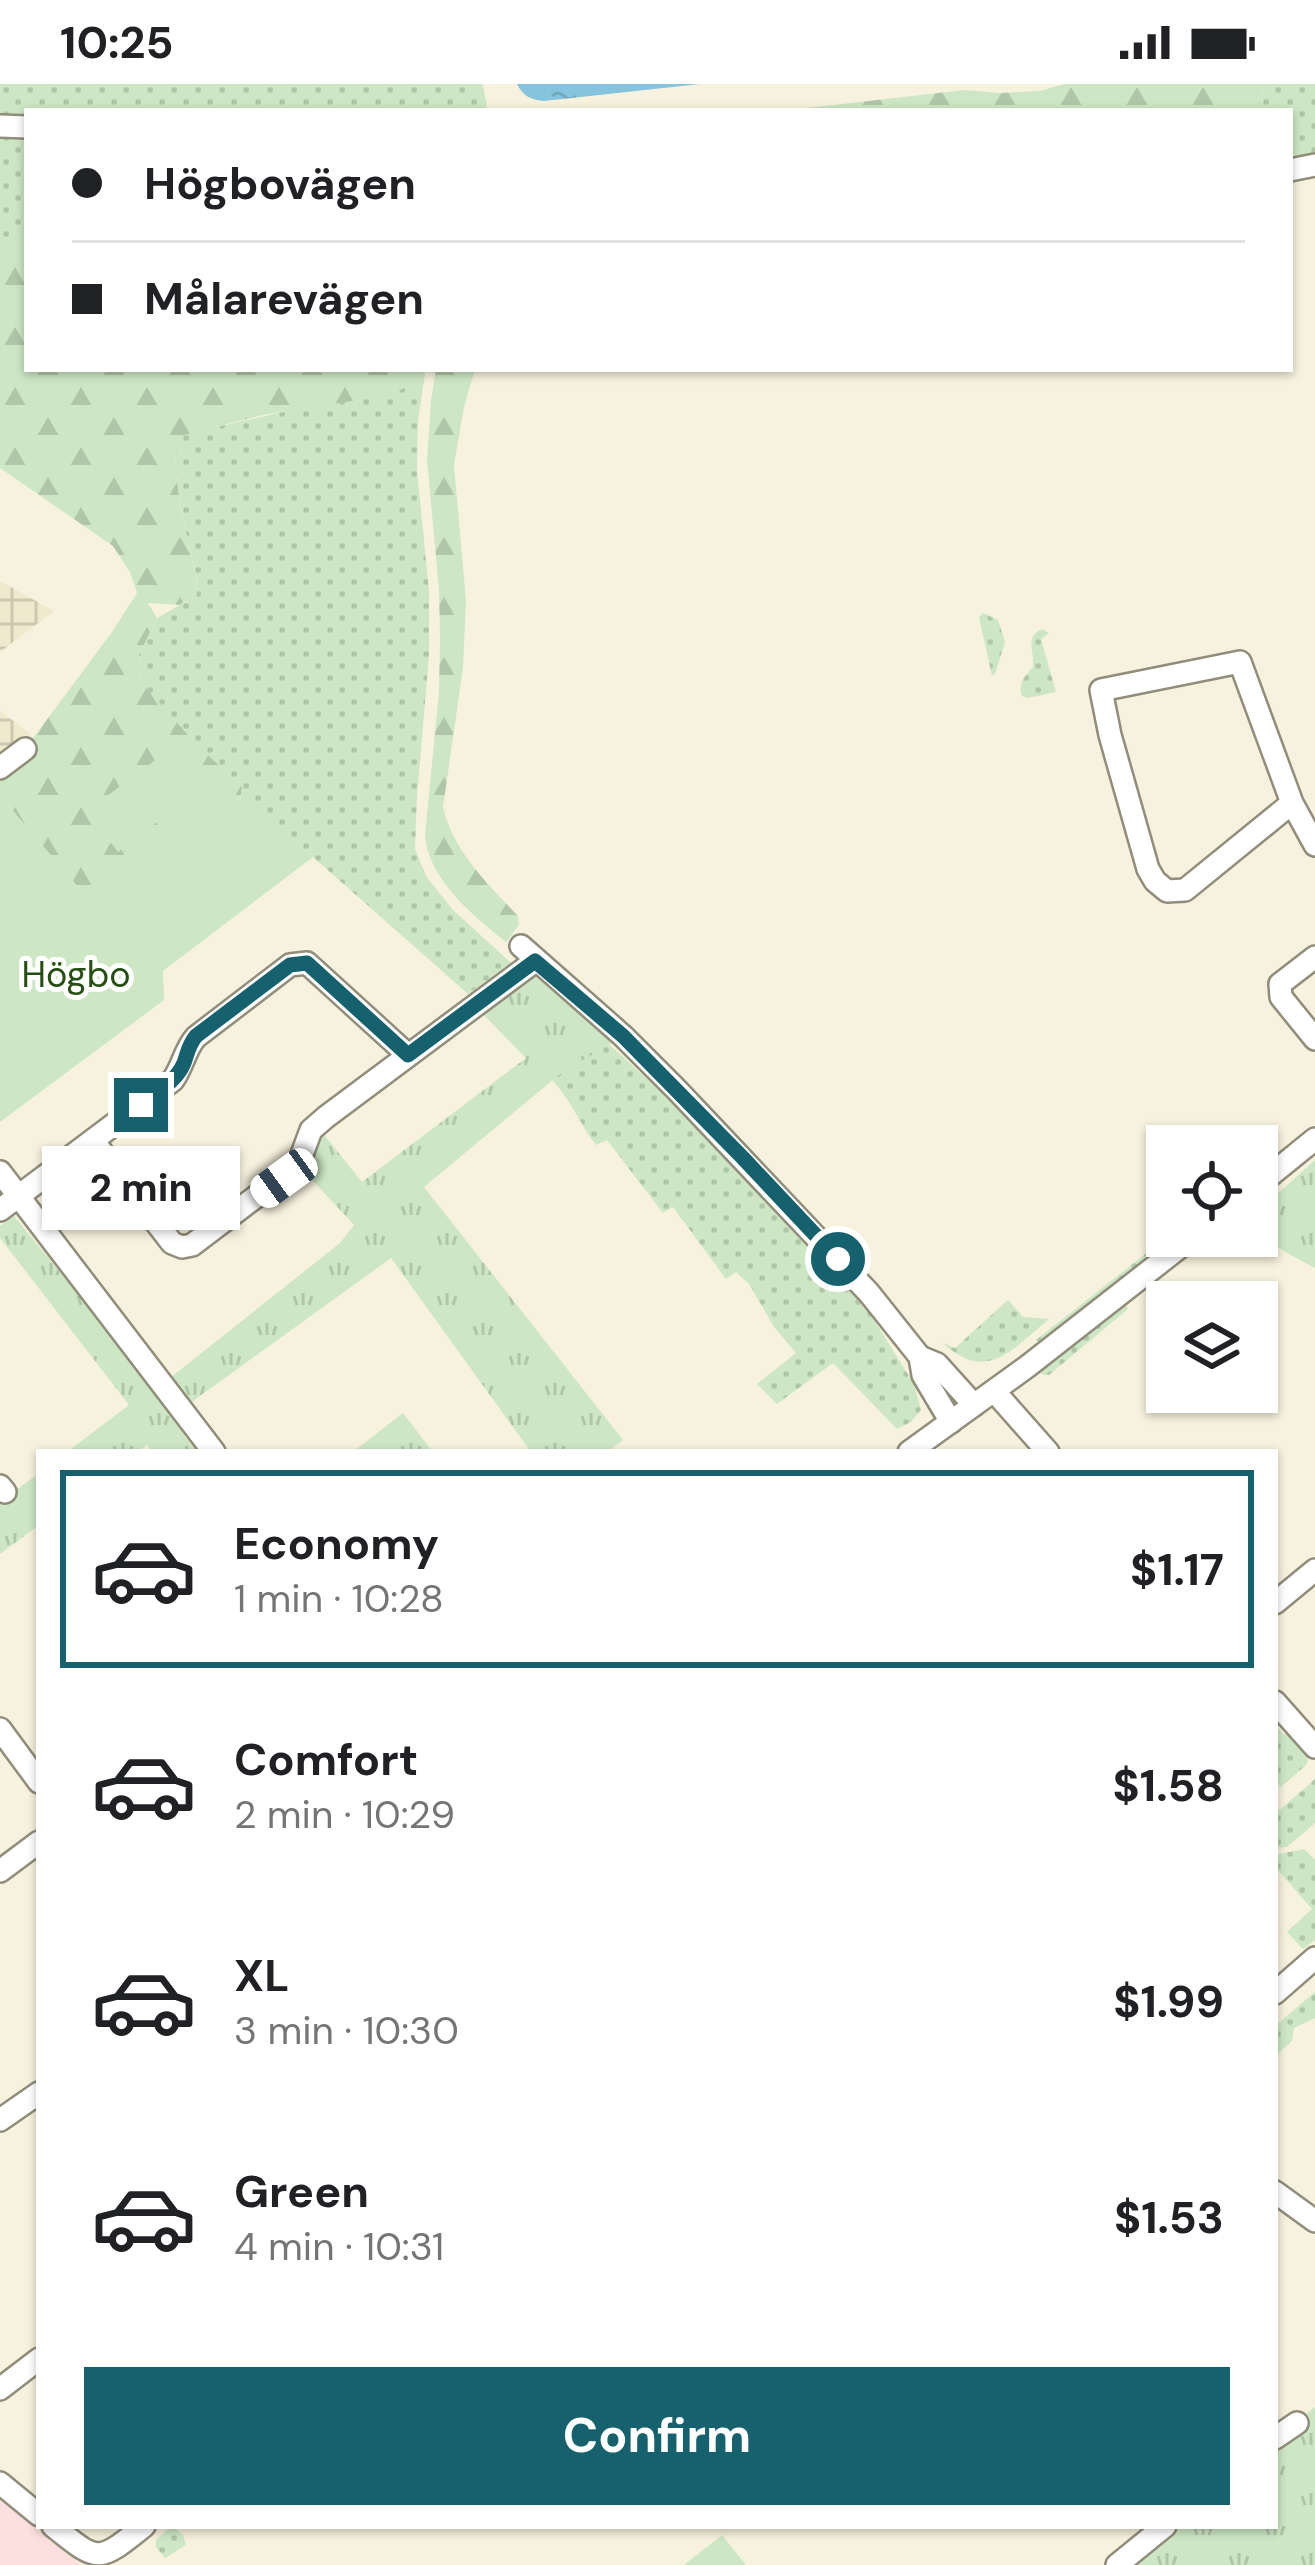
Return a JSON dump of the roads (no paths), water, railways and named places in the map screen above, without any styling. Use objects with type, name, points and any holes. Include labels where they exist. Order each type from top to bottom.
[{"type":"street","points":[[1292,803],[1185,890],[1167,891],[1148,869],[1100,690],[1240,662],[1292,803],[1315,845]]},
{"type":"street","points":[[0,768],[25,748]]},
{"type":"street","points":[[94,1142],[172,1243],[192,1245],[284,1178],[298,1165],[311,1130],[528,954],[623,1036],[869,1293],[920,1357],[937,1364],[974,1406]]},
{"type":"street","points":[[1315,957],[1279,987],[1281,998],[1315,1039]]},
{"type":"street","points":[[9,1203],[173,1080],[196,1036],[290,965],[307,963],[408,1055]]},
{"type":"street","points":[[1278,1169],[1315,1139]]},
{"type":"street","points":[[0,1172],[9,1203],[212,1449]]},
{"type":"street","points":[[913,1449],[1167,1257]]},
{"type":"street","points":[[920,1357],[923,1375],[951,1422]]},
{"type":"street","points":[[994,1391],[1045,1449]]},
{"type":"street","points":[[1278,1601],[1315,1570]]},
{"type":"street","points":[[1278,1705],[1315,1747]]},
{"type":"street","points":[[0,1729],[36,1778]]},
{"type":"street","points":[[0,1871],[36,1844]]},
{"type":"street","points":[[1278,1990],[1315,1958]]},
{"type":"street","points":[[0,2120],[36,2095]]},
{"type":"street","points":[[1278,2194],[1315,2222]]},
{"type":"street","points":[[0,2389],[36,2361]]},
{"type":"street","points":[[1278,2436],[1297,2423]]},
{"type":"street","points":[[0,2483],[36,2513]]},
{"type":"street","points":[[57,2529],[89,2555],[108,2552],[140,2529]]},
{"type":"street","points":[[1117,2565],[1161,2529]]},
{"type":"water","points":[[517,84],[700,84],[544,101],[528,97]]},
{"type":"park label","name":"Högbo","points":[[76,974]]}]
